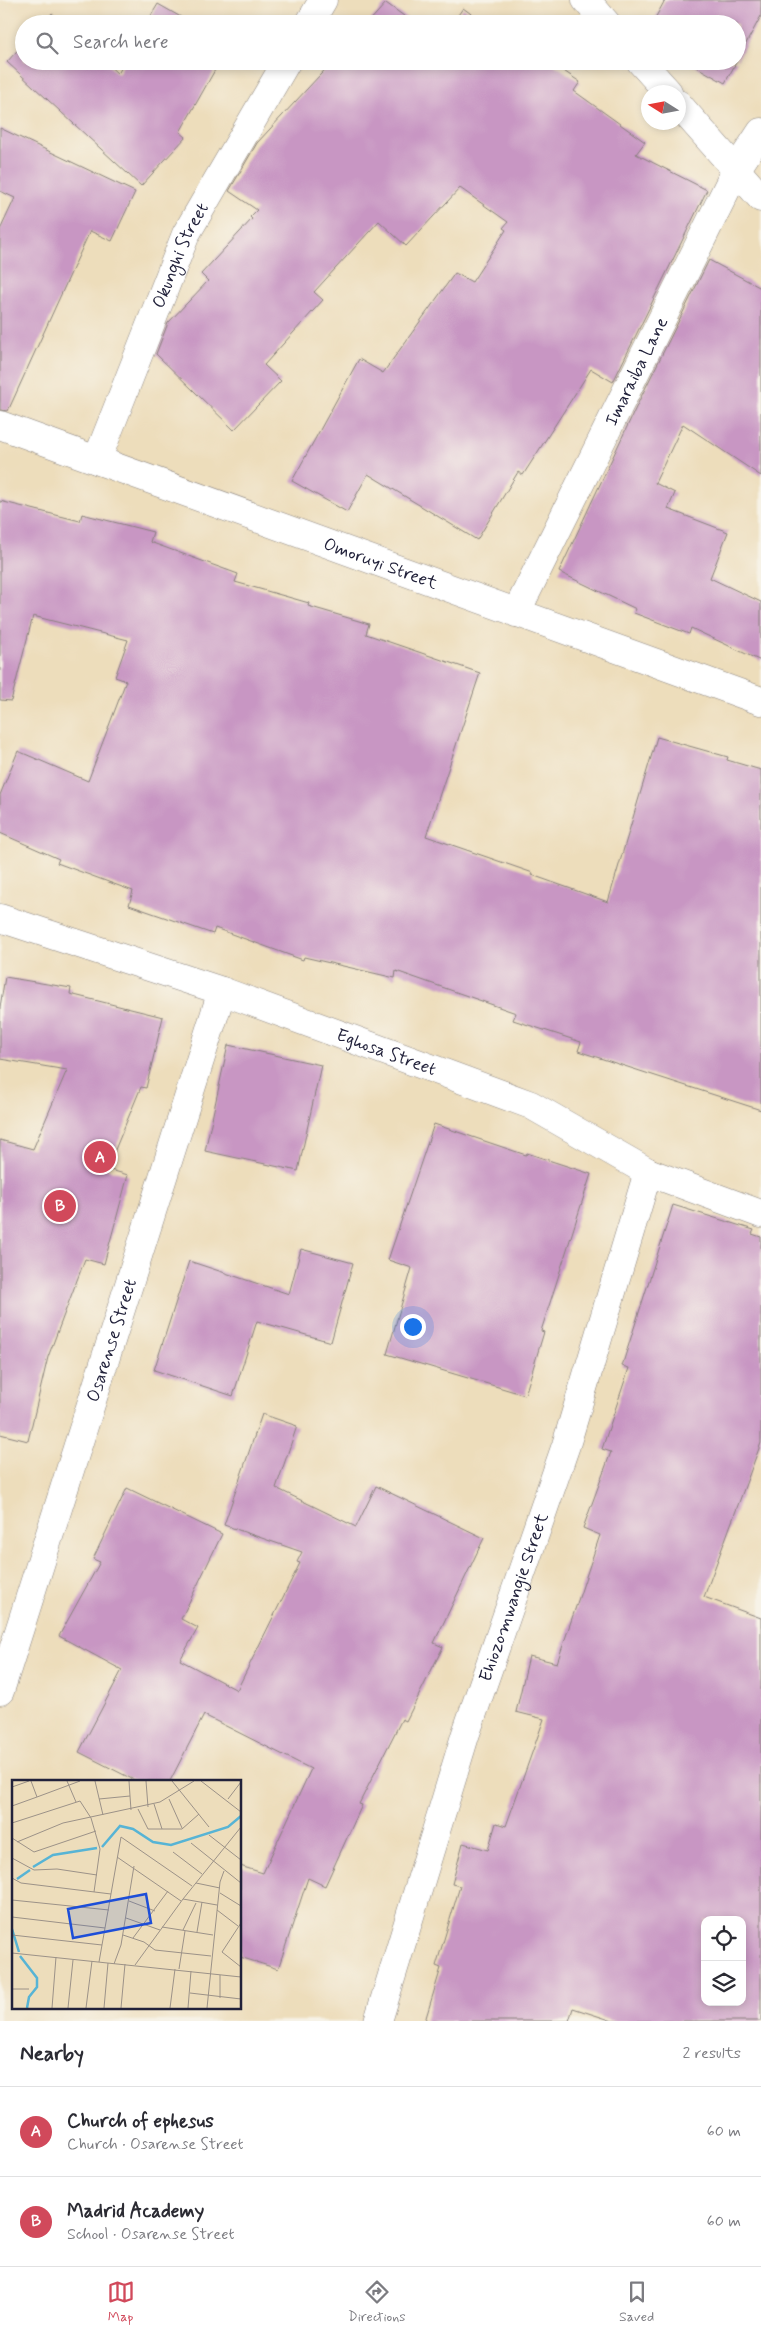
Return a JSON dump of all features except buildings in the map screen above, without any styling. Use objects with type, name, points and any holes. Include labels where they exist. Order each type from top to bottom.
[{"type":"street","points":[[314,15],[323,0]]},
{"type":"street","points":[[586,0],[599,15]]},
{"type":"street","name":"Okunghi Street","points":[[97,460],[186,234],[282,70]]},
{"type":"street","points":[[648,70],[662,85]]},
{"type":"street","points":[[686,113],[761,198]]},
{"type":"street","name":"Imaraiba Lane","points":[[516,613],[736,170],[761,132]]},
{"type":"street","name":"Omoruyi Street","points":[[0,425],[761,701]]},
{"type":"street","name":"Eghosa Street","points":[[0,918],[222,991],[531,1105],[648,1172],[761,1214]]},
{"type":"street","name":"Osarense Street","points":[[0,1691],[222,991]]},
{"type":"street","name":"Ehiozomwangie Street","points":[[378,2021],[464,1736],[566,1445],[648,1172]]},
{"type":"place","name":"Church of ephesus","points":[[100,1157]]},
{"type":"place","name":"Madrid Academy","points":[[60,1206]]}]
